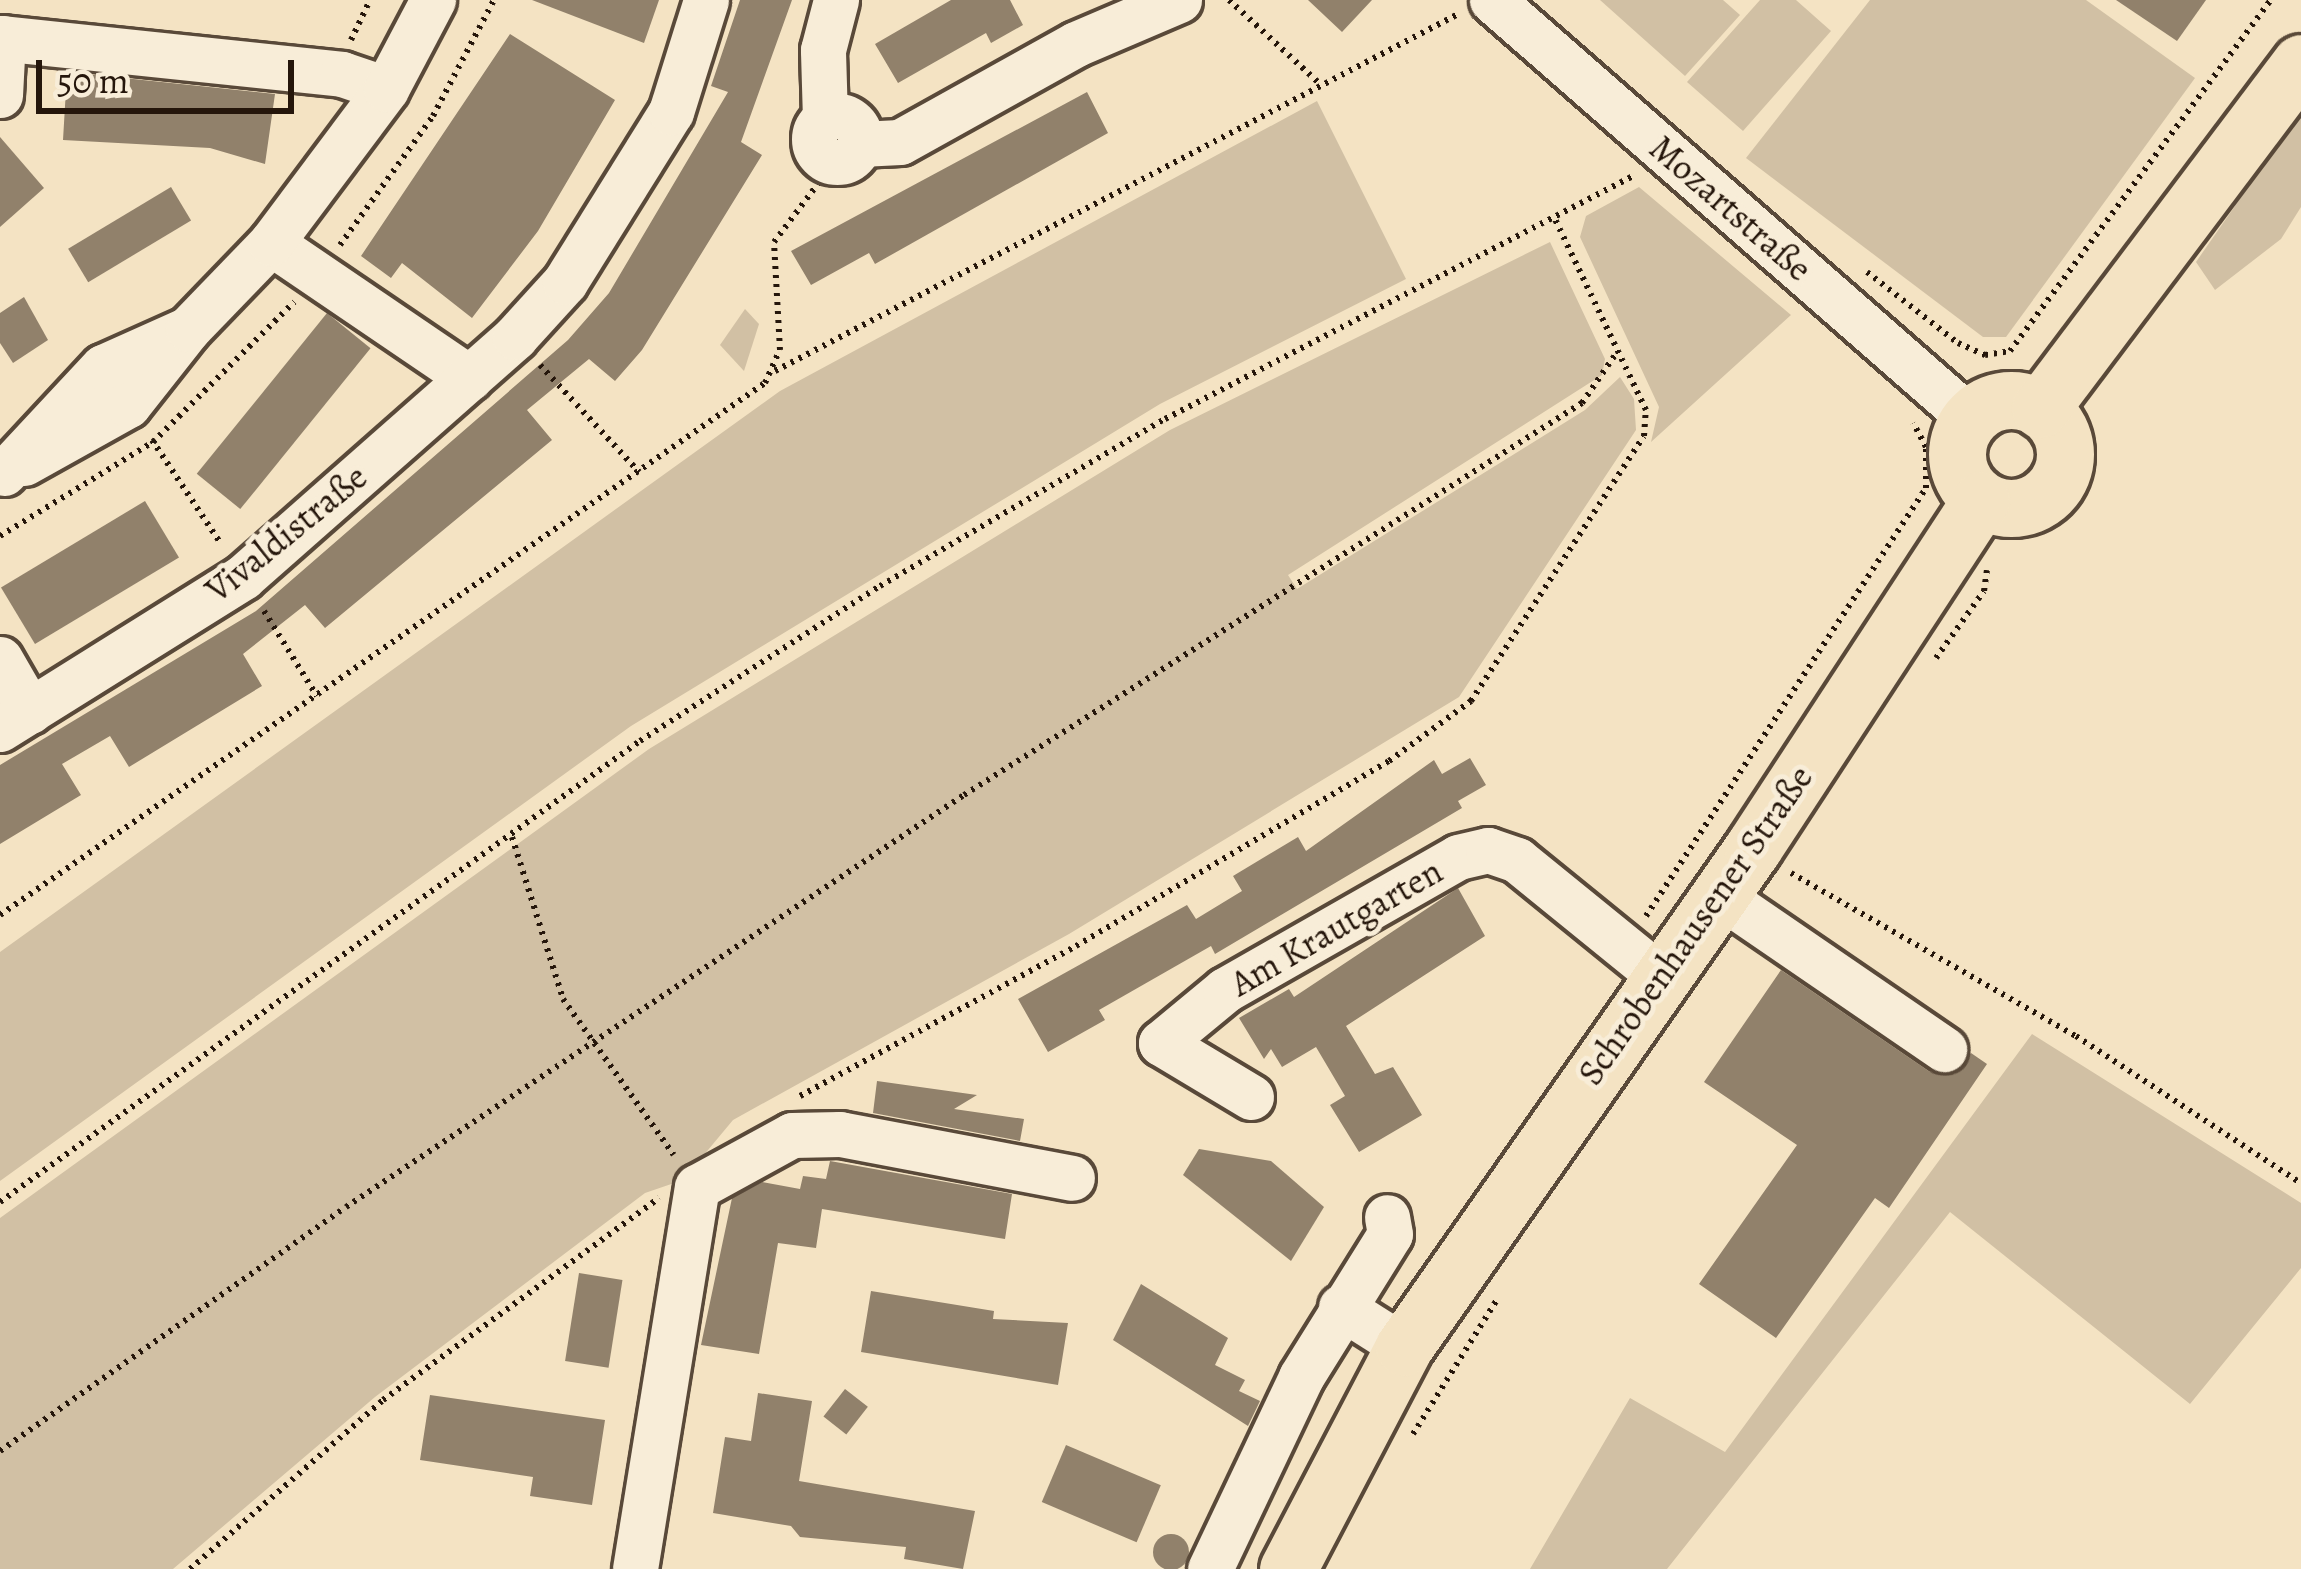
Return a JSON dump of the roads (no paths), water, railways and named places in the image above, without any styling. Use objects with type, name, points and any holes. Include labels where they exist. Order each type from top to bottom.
[{"type":"main road","points":[[2040,409],[2301,63]]},
{"type":"main road","points":[[2004,400],[2040,409],[2063,440],[2057,482],[2027,506],[1981,500],[1957,460],[1970,418],[2004,400]]},
{"type":"main road","name":"Schrobenhausener Straße","points":[[1288,1569],[1404,1347],[1719,895],[1981,500]]},
{"type":"street","points":[[2,474],[128,406],[188,329],[271,243],[386,89],[433,0]]},
{"type":"street","name":"Vivaldistraße","points":[[0,659],[15,720],[243,578],[515,338],[565,282],[671,112],[706,0]]},
{"type":"street","points":[[836,0],[823,50],[839,142],[913,136],[1076,44],[1179,0]]},
{"type":"street","points":[[1076,44],[1115,0]]},
{"type":"street","name":"Mozartstraße","points":[[1475,7],[1666,152],[1970,418]]},
{"type":"street","points":[[0,95],[1,38],[342,74],[386,89]]},
{"type":"street","points":[[271,243],[470,378]]},
{"type":"street","points":[[2,474],[103,367],[188,329]]},
{"type":"street","name":"Am Krautgarten","points":[[1251,1096],[1161,1043],[1225,990],[1458,857],[1488,850],[1517,860],[1661,977]]},
{"type":"street","points":[[1719,895],[1944,1049]]},
{"type":"street","points":[[635,1569],[697,1187],[792,1135],[840,1135],[1072,1178]]},
{"type":"street","points":[[1210,1569],[1341,1307],[1390,1234],[1387,1217]]},
{"type":"street","points":[[1341,1307],[1404,1347]]}]
